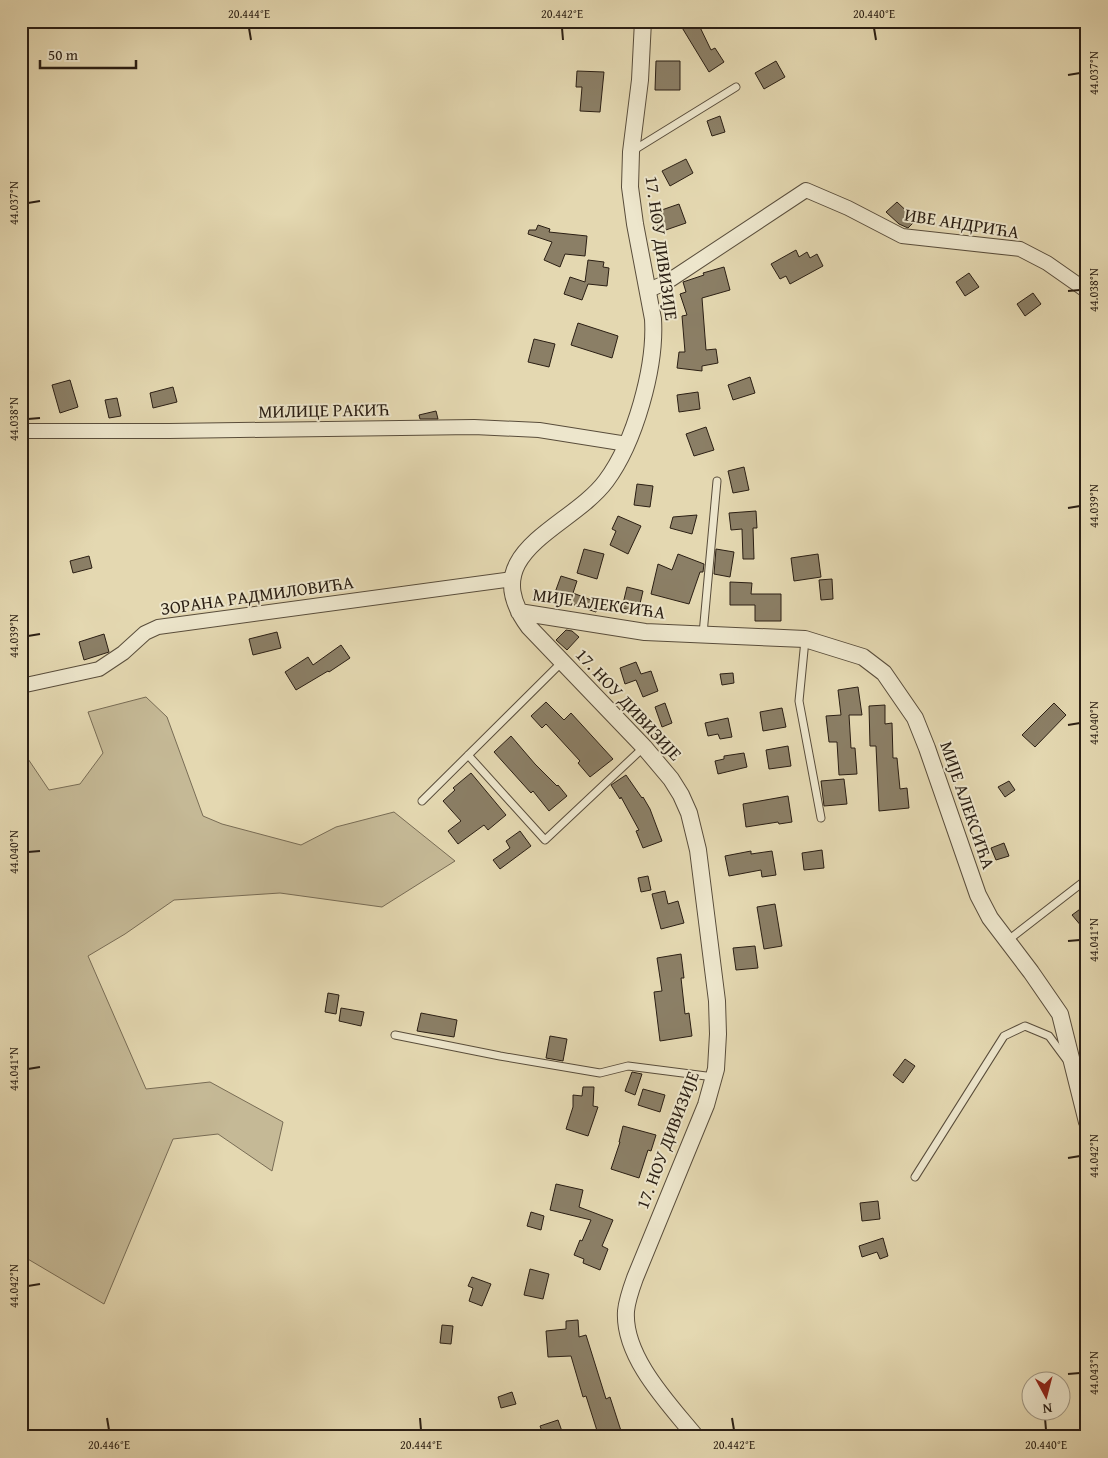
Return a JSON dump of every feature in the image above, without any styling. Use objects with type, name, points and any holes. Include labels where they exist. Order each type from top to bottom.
[{"type":"street","name":"17. НОУ ДИВИЗИЈЕ","points":[[643,21],[640,80],[631,152],[632,206],[653,318],[653,346],[642,397],[627,444],[614,469],[598,489],[577,509],[534,541],[516,566],[513,579],[514,597],[519,612],[535,634],[644,747],[671,779],[681,795],[692,821],[696,839],[717,1001],[718,1047],[714,1078],[699,1121],[638,1270],[629,1294],[626,1312],[629,1338],[636,1356],[652,1381],[696,1437]]},
{"type":"street","name":"ИВЕ АНДРИЋА","points":[[649,290],[667,282],[806,190],[848,208],[902,236],[1020,249],[1047,263],[1087,291]]},
{"type":"street","name":"МИЛИЦЕ РАКИЋ","points":[[21,431],[474,427],[539,430],[627,444]]},
{"type":"street","name":"ЗОРАНА РАДМИЛОВИЋА","points":[[21,686],[98,669],[123,653],[145,633],[158,627],[513,579]]},
{"type":"street","name":"МИЈЕ АЛЕКСИЋА","points":[[519,612],[645,632],[805,639],[863,657],[884,673],[915,718],[978,895],[990,918],[1060,1014],[1087,1122]]},
{"type":"lane","points":[[631,152],[736,88]]},
{"type":"lane","points":[[703,634],[717,481]]},
{"type":"lane","points":[[805,639],[799,701],[820,818]]},
{"type":"lane","points":[[422,802],[562,662]]},
{"type":"lane","points":[[468,755],[544,840],[644,747]]},
{"type":"lane","points":[[1007,941],[1087,879]]},
{"type":"lane","points":[[915,1177],[1004,1036],[1025,1026],[1049,1036],[1074,1069]]},
{"type":"lane","points":[[395,1035],[500,1056],[600,1073],[628,1066],[714,1078]]},
{"type":"shaded area","points":[[146,697],[167,717],[203,816],[222,824],[301,845],[336,827],[394,812],[455,861],[382,907],[280,893],[174,900],[125,934],[88,956],[146,1089],[210,1082],[283,1122],[272,1171],[218,1134],[173,1139],[104,1304],[21,1255],[21,750],[49,790],[80,784],[103,753],[88,712]]},
{"type":"building","points":[[678,21],[697,21],[711,50],[715,48],[724,62],[709,72]]},
{"type":"building","points":[[656,61],[680,61],[680,90],[655,90]]},
{"type":"building","points":[[776,61],[785,77],[764,89],[755,73]]},
{"type":"building","points":[[577,71],[604,72],[600,112],[580,111],[582,87],[576,87]]},
{"type":"building","points":[[720,116],[725,132],[712,136],[707,121]]},
{"type":"building","points":[[686,159],[693,173],[670,186],[662,171]]},
{"type":"building","points":[[897,202],[916,220],[908,228],[899,224],[886,212]]},
{"type":"building","points":[[679,204],[686,223],[660,232],[653,213]]},
{"type":"building","points":[[538,225],[550,229],[549,232],[587,236],[585,256],[565,254],[560,267],[544,260],[552,242],[528,234],[529,230],[536,230]]},
{"type":"building","points":[[796,250],[799,257],[807,252],[810,258],[817,254],[823,266],[790,284],[786,276],[780,279],[771,264]]},
{"type":"building","points":[[588,260],[604,262],[603,267],[609,268],[607,286],[588,284],[582,300],[564,294],[570,277],[585,282]]},
{"type":"building","points":[[724,267],[730,290],[702,298],[706,350],[716,349],[718,363],[702,366],[702,371],[677,368],[679,352],[685,352],[682,316],[687,315],[680,294],[686,292],[683,282],[704,275],[703,273]]},
{"type":"building","points":[[969,273],[979,287],[965,296],[956,282]]},
{"type":"building","points":[[1033,293],[1041,304],[1025,316],[1017,304]]},
{"type":"building","points":[[578,323],[618,336],[612,358],[571,345]]},
{"type":"building","points":[[534,339],[555,344],[549,367],[528,362]]},
{"type":"building","points":[[750,377],[755,393],[733,400],[728,385]]},
{"type":"building","points":[[70,380],[78,407],[60,413],[52,385]]},
{"type":"building","points":[[173,387],[177,402],[153,408],[150,393]]},
{"type":"building","points":[[698,392],[700,409],[679,412],[677,395]]},
{"type":"building","points":[[117,398],[121,416],[109,418],[105,400]]},
{"type":"building","points":[[436,411],[438,419],[420,419],[419,415]]},
{"type":"building","points":[[706,427],[714,450],[694,456],[686,434]]},
{"type":"building","points":[[744,467],[749,490],[733,493],[728,471]]},
{"type":"building","points":[[637,484],[653,486],[650,507],[634,505]]},
{"type":"building","points":[[756,511],[757,528],[753,528],[754,559],[743,559],[742,529],[731,530],[729,513]]},
{"type":"building","points":[[697,515],[692,534],[670,528],[673,517]]},
{"type":"building","points":[[618,516],[641,526],[628,554],[610,545],[616,531],[612,529]]},
{"type":"building","points":[[584,549],[604,554],[597,579],[577,573]]},
{"type":"building","points":[[716,549],[734,552],[730,577],[714,574]]},
{"type":"building","points":[[678,554],[704,564],[703,572],[700,572],[689,604],[651,594],[658,564],[672,570]]},
{"type":"building","points":[[818,554],[821,577],[794,581],[791,558]]},
{"type":"building","points":[[89,556],[92,568],[73,573],[70,561]]},
{"type":"building","points":[[561,576],[577,581],[573,593],[599,603],[596,612],[553,598]]},
{"type":"building","points":[[832,579],[833,599],[821,600],[819,580]]},
{"type":"building","points":[[730,582],[752,583],[751,594],[781,594],[781,621],[755,621],[755,605],[730,605]]},
{"type":"building","points":[[627,587],[643,591],[638,612],[622,608]]},
{"type":"building","points":[[566,630],[572,631],[579,637],[567,650],[556,640]]},
{"type":"building","points":[[277,632],[281,648],[253,655],[249,639]]},
{"type":"building","points":[[104,634],[109,652],[84,660],[79,642]]},
{"type":"building","points":[[341,645],[350,658],[296,690],[285,672],[308,657],[313,665]]},
{"type":"building","points":[[636,662],[641,674],[651,671],[658,691],[643,697],[636,680],[625,684],[620,668]]},
{"type":"building","points":[[733,673],[734,683],[722,685],[720,674]]},
{"type":"building","points":[[858,687],[862,715],[849,715],[851,748],[855,748],[857,774],[839,775],[837,742],[829,742],[826,716],[841,715],[838,690]]},
{"type":"building","points":[[546,702],[564,720],[571,713],[613,759],[590,777],[578,763],[580,761],[546,724],[542,728],[531,716]]},
{"type":"building","points":[[665,703],[672,723],[662,727],[655,707]]},
{"type":"building","points":[[1054,703],[1066,715],[1035,747],[1022,735]]},
{"type":"building","points":[[885,705],[885,724],[892,723],[893,758],[897,758],[900,789],[907,788],[909,808],[879,811],[876,746],[870,746],[869,706]]},
{"type":"building","points":[[782,708],[786,727],[763,731],[760,712]]},
{"type":"building","points":[[728,718],[732,737],[720,739],[718,734],[708,736],[705,723]]},
{"type":"building","points":[[511,736],[535,764],[567,796],[549,811],[533,791],[531,793],[494,752]]},
{"type":"building","points":[[788,746],[791,766],[769,769],[766,750]]},
{"type":"building","points":[[744,753],[747,767],[718,774],[715,761],[724,759],[724,756]]},
{"type":"building","points":[[471,773],[506,815],[488,830],[484,825],[458,844],[448,831],[461,821],[443,801],[455,790],[453,788]]},
{"type":"building","points":[[626,775],[650,809],[662,841],[643,848],[636,831],[639,830],[621,797],[620,799],[611,785]]},
{"type":"building","points":[[844,779],[847,804],[824,806],[821,781]]},
{"type":"building","points":[[1009,781],[1015,790],[1005,797],[998,787]]},
{"type":"building","points":[[788,796],[792,822],[779,824],[778,822],[746,827],[743,804]]},
{"type":"building","points":[[520,831],[531,846],[500,869],[493,860],[510,848],[506,841]]},
{"type":"building","points":[[1004,843],[1009,856],[996,860],[991,848]]},
{"type":"building","points":[[822,850],[824,868],[804,870],[802,853]]},
{"type":"building","points":[[751,851],[751,854],[772,851],[776,875],[762,877],[761,870],[729,876],[725,856]]},
{"type":"building","points":[[648,876],[651,890],[641,892],[638,878]]},
{"type":"building","points":[[665,891],[668,904],[678,901],[684,923],[661,929],[652,894]]},
{"type":"building","points":[[775,904],[782,946],[764,949],[757,907]]},
{"type":"building","points":[[1087,904],[1087,933],[1072,915]]},
{"type":"building","points":[[755,946],[758,968],[736,970],[733,948]]},
{"type":"building","points":[[681,954],[684,978],[681,978],[685,1014],[689,1013],[692,1036],[660,1041],[654,992],[662,991],[657,958]]},
{"type":"building","points":[[328,993],[339,995],[336,1014],[325,1012]]},
{"type":"building","points":[[341,1008],[364,1012],[361,1026],[339,1021]]},
{"type":"building","points":[[421,1013],[457,1020],[454,1037],[417,1031]]},
{"type":"building","points":[[550,1036],[567,1039],[563,1061],[546,1058]]},
{"type":"building","points":[[905,1059],[915,1066],[903,1083],[893,1075]]},
{"type":"building","points":[[632,1072],[642,1074],[635,1095],[625,1091]]},
{"type":"building","points":[[583,1087],[594,1087],[593,1106],[598,1107],[588,1136],[566,1129],[573,1107],[573,1095],[582,1096]]},
{"type":"building","points":[[643,1089],[665,1095],[660,1112],[638,1105]]},
{"type":"building","points":[[623,1126],[656,1135],[651,1151],[648,1150],[639,1178],[611,1169]]},
{"type":"building","points":[[556,1184],[583,1190],[579,1207],[613,1220],[602,1246],[608,1249],[600,1270],[583,1263],[584,1259],[574,1255],[591,1220],[550,1210]]},
{"type":"building","points":[[878,1201],[880,1219],[862,1221],[860,1203]]},
{"type":"building","points":[[531,1212],[544,1216],[541,1230],[527,1226]]},
{"type":"building","points":[[883,1238],[888,1256],[880,1259],[877,1252],[862,1257],[859,1246]]},
{"type":"building","points":[[530,1269],[549,1274],[543,1299],[524,1295]]},
{"type":"building","points":[[472,1277],[491,1284],[482,1306],[469,1301],[473,1288],[468,1286]]},
{"type":"building","points":[[578,1320],[579,1337],[586,1335],[606,1399],[610,1397],[623,1437],[599,1437],[586,1396],[583,1397],[571,1356],[548,1357],[546,1331],[566,1329],[566,1321]]},
{"type":"building","points":[[442,1325],[453,1326],[451,1344],[440,1343]]},
{"type":"building","points":[[512,1392],[516,1404],[501,1408],[498,1397]]},
{"type":"building","points":[[558,1420],[564,1437],[544,1437],[540,1426]]}]
